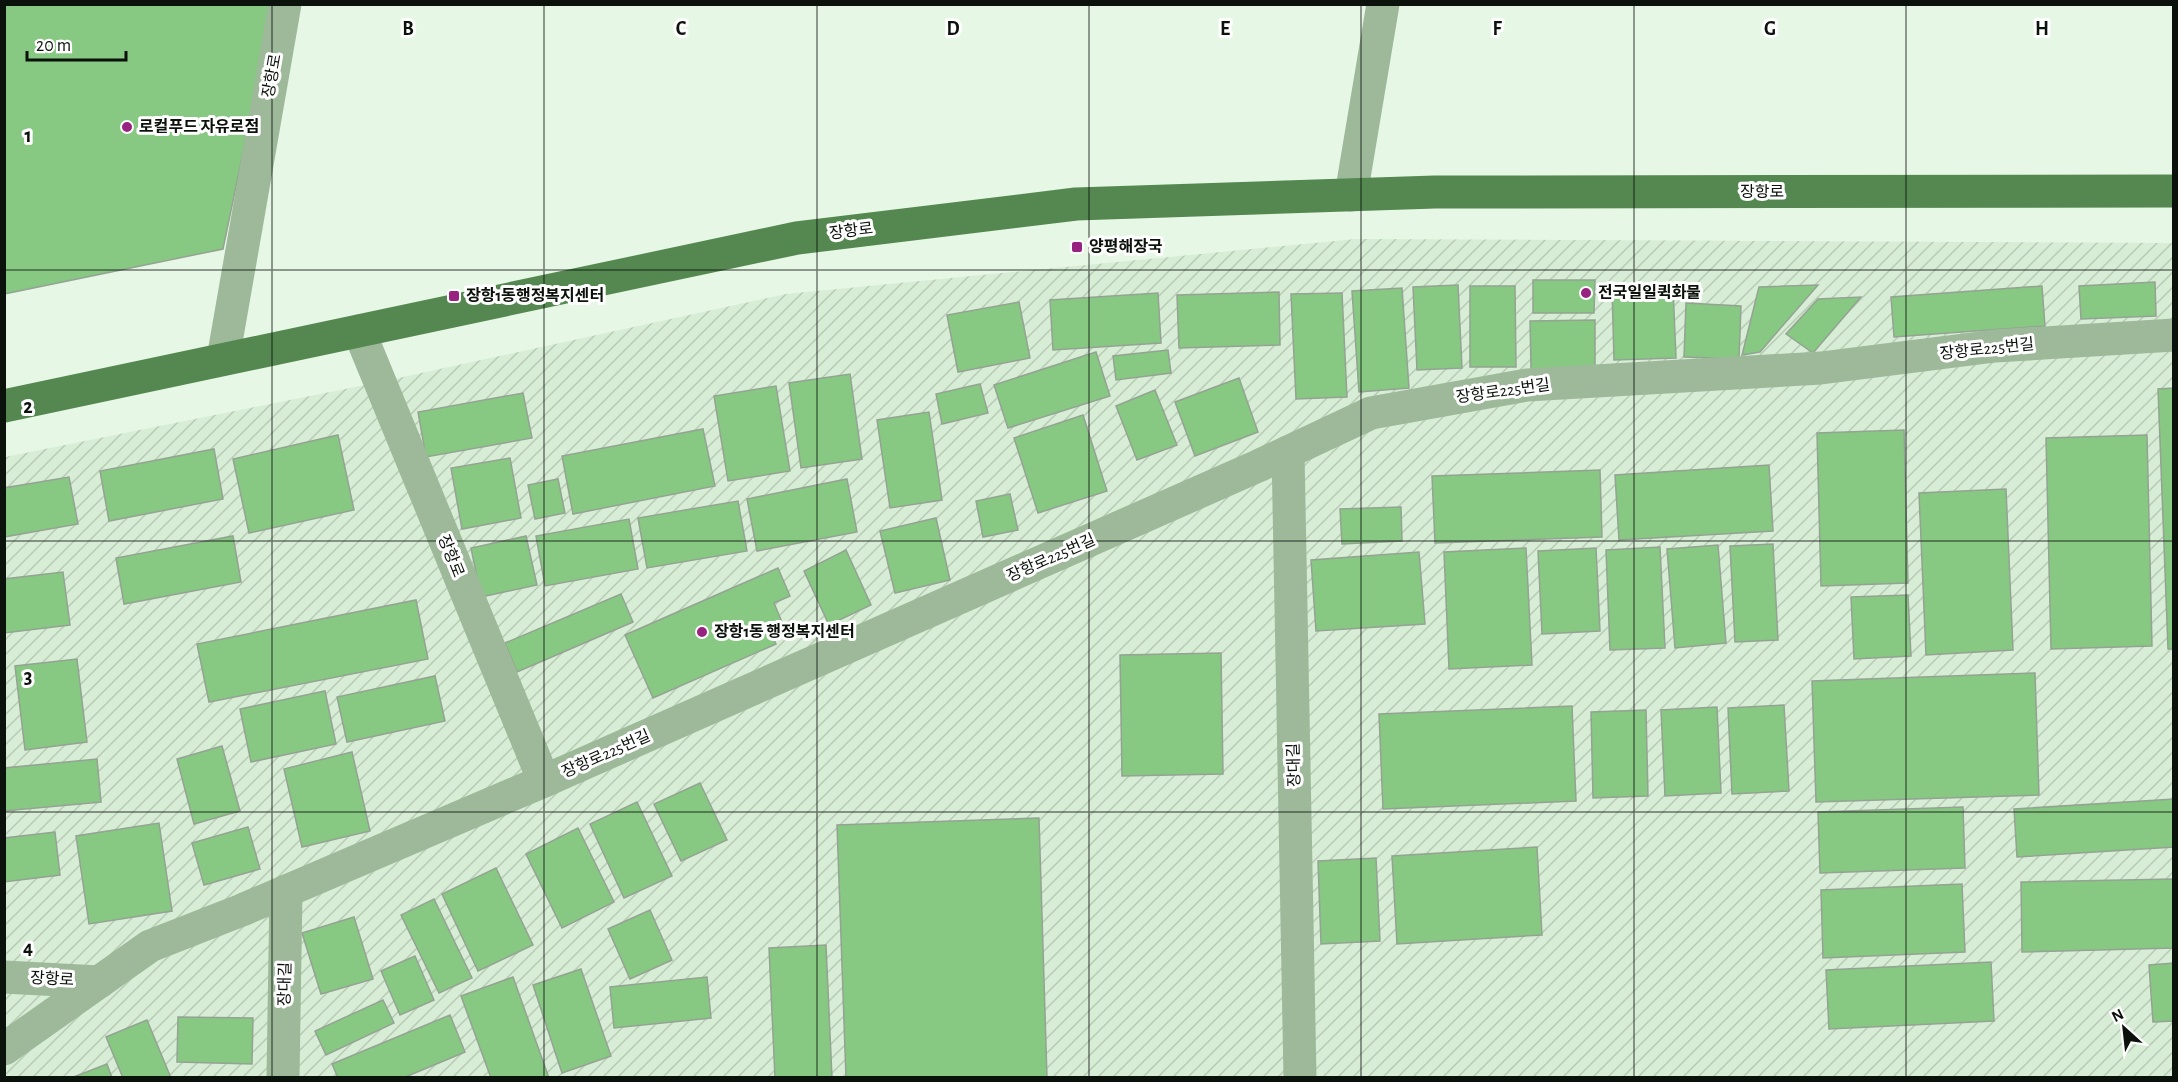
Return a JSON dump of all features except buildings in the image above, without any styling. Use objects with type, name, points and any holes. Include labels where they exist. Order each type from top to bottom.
[{"type":"main road","name":"장항로","points":[[4,406],[797,238],[1076,204],[1435,192],[2174,191]]},
{"type":"street","name":"장항로","points":[[223,359],[285,4]]},
{"type":"street","points":[[1351,195],[1383,4]]},
{"type":"street","name":"장항로","points":[[359,331],[544,781]]},
{"type":"street","name":"장항로225번길","points":[[4,1049],[150,946],[286,891],[544,781],[1288,452],[1371,413],[1527,385],[1821,368],[1995,346],[2174,335]]},
{"type":"street","name":"장대길","points":[[1288,452],[1300,1077]]},
{"type":"street","name":"장대길","points":[[283,1077],[286,891]]},
{"type":"street","name":"장항로","points":[[4,977],[99,982]]},
{"type":"shaded area","points":[[1356,239],[2173,243],[2173,1077],[5,1078],[5,457],[380,382],[786,294]]},
{"type":"place","name":"로컬푸드 자유로점","points":[[127,127]]},
{"type":"place","name":"양평해장국","points":[[1077,247]]},
{"type":"place","name":"전국일일퀵화물","points":[[1586,293]]},
{"type":"place","name":"장항1동행정복지센터","points":[[454,296]]},
{"type":"place","name":"장항1동 행정복지센터","points":[[702,632]]}]
